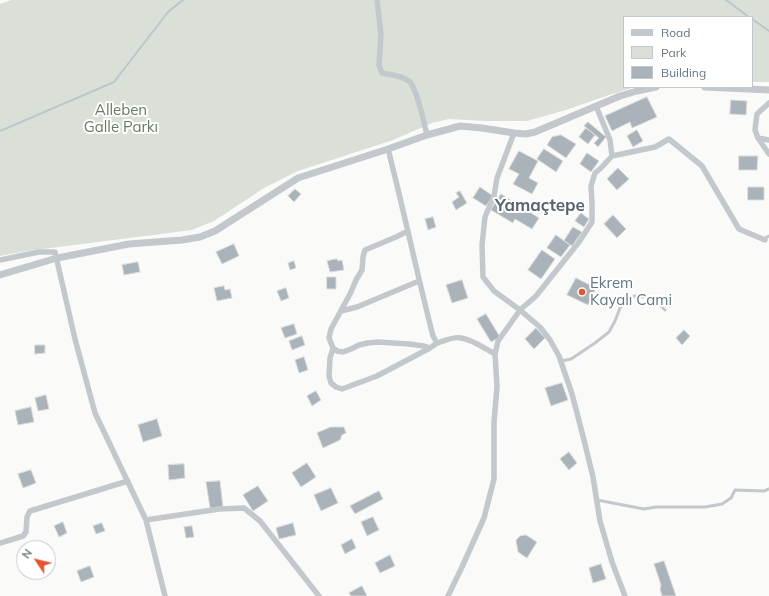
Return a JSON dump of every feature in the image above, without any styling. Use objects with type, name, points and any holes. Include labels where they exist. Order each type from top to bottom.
[{"type":"street","points":[[377,0],[381,34],[379,64],[382,73],[398,76],[410,82],[418,99],[427,135]]},
{"type":"street","points":[[0,275],[57,258],[129,244],[182,240],[200,237],[215,231],[298,178],[427,135],[460,126],[526,134],[558,123],[620,96],[651,88]]},
{"type":"street","points":[[726,88],[769,90]]},
{"type":"street","points":[[769,103],[757,114],[755,130],[758,138],[769,154]]},
{"type":"street","points":[[596,106],[610,140],[612,156]]},
{"type":"street","points":[[514,133],[497,178],[494,196],[485,218],[482,245],[483,277],[494,291],[540,327],[550,340],[561,360],[572,394],[593,477],[600,521],[612,562],[626,596]]},
{"type":"street","points":[[758,138],[769,140]]},
{"type":"street","points":[[448,596],[484,518],[494,479],[494,422],[496,387],[495,354],[498,341],[520,310],[536,296],[579,242],[592,222],[591,186],[595,173],[612,156],[655,147],[669,139],[702,166],[739,229],[766,240]]},
{"type":"street","points":[[388,149],[419,281],[433,336],[437,343]]},
{"type":"street","points":[[408,231],[365,250],[362,270],[331,329],[329,338],[333,348],[337,351],[343,352],[360,345],[378,342],[409,344],[430,348]]},
{"type":"street","points":[[0,260],[39,252],[55,252],[75,339],[95,412],[146,520],[165,596]]},
{"type":"street","points":[[341,311],[357,307],[419,281]]},
{"type":"street","points":[[333,348],[330,358],[331,383],[336,387],[342,388],[377,376],[437,343],[460,337],[474,342],[495,354]]},
{"type":"street","points":[[0,543],[23,536],[26,532],[27,517],[30,511],[128,481]]},
{"type":"street","points":[[146,520],[219,509],[244,508],[260,521],[319,596]]},
{"type":"lane","points":[[561,360],[571,359],[609,332],[620,308],[626,300],[634,296],[654,299],[665,310]]},
{"type":"lane","points":[[597,500],[644,508],[705,507],[722,504],[731,498],[735,490],[764,492],[769,490]]},
{"type":"green space","name":"Alleben Galle Parkı","points":[[11,0],[769,0],[769,82],[753,82],[753,16],[623,16],[623,88],[632,88],[566,110],[527,121],[449,119],[432,123],[393,140],[298,171],[264,188],[214,221],[192,230],[27,251],[0,256],[0,4]]},
{"type":"building","points":[[647,97],[657,117],[632,128],[630,122],[612,131],[605,116]]},
{"type":"building","points":[[731,100],[747,101],[746,115],[730,114]]},
{"type":"building","points":[[588,122],[606,137],[598,147],[594,143],[599,138],[584,126]]},
{"type":"building","points":[[586,128],[595,135],[588,144],[579,137]]},
{"type":"building","points":[[637,130],[643,141],[633,147],[627,136]]},
{"type":"building","points":[[561,135],[576,144],[566,158],[547,145],[552,137]]},
{"type":"building","points":[[544,149],[563,161],[556,172],[537,159]]},
{"type":"building","points":[[519,151],[538,161],[529,178],[538,183],[532,194],[513,184],[519,174],[509,169]]},
{"type":"building","points":[[587,153],[599,161],[591,172],[580,164]]},
{"type":"building","points":[[739,156],[758,156],[757,170],[739,170]]},
{"type":"building","points":[[618,168],[629,179],[617,190],[607,179]]},
{"type":"building","points":[[480,187],[493,196],[486,206],[473,198]]},
{"type":"building","points":[[748,187],[764,187],[764,200],[748,200]]},
{"type":"building","points":[[295,189],[301,194],[294,202],[288,196]]},
{"type":"building","points":[[460,191],[467,203],[456,210],[452,202],[459,197],[456,193]]},
{"type":"building","points":[[501,194],[539,218],[532,229],[515,219],[513,223],[491,210]]},
{"type":"building","points":[[581,213],[589,219],[584,227],[575,221]]},
{"type":"building","points":[[613,215],[626,229],[617,238],[604,224]]},
{"type":"building","points":[[433,217],[436,227],[428,230],[425,219]]},
{"type":"building","points":[[573,227],[582,232],[572,246],[564,241]]},
{"type":"building","points":[[556,235],[570,245],[561,257],[547,248]]},
{"type":"building","points":[[234,244],[239,256],[222,264],[216,252]]},
{"type":"building","points":[[542,250],[555,259],[541,279],[528,270]]},
{"type":"building","points":[[337,259],[338,261],[342,260],[344,270],[330,272],[327,261]]},
{"type":"building","points":[[294,261],[296,268],[290,270],[288,263]]},
{"type":"building","points":[[138,262],[140,272],[124,275],[122,265]]},
{"type":"building","points":[[327,277],[336,277],[336,289],[327,289]]},
{"type":"building","name":"Ekrem Kayalı Cami","points":[[576,278],[596,288],[588,305],[567,295]]},
{"type":"building","points":[[462,280],[468,298],[452,303],[446,285]]},
{"type":"building","points":[[224,286],[225,290],[230,289],[232,298],[217,301],[214,288]]},
{"type":"building","points":[[286,288],[289,298],[281,301],[277,291]]},
{"type":"building","points":[[486,314],[500,337],[491,342],[477,319]]},
{"type":"building","points":[[294,324],[297,334],[285,338],[281,328]]},
{"type":"building","points":[[536,328],[545,338],[534,349],[525,339]]},
{"type":"building","points":[[684,330],[690,336],[682,345],[676,338]]},
{"type":"building","points":[[302,336],[305,345],[292,350],[289,341]]},
{"type":"building","points":[[35,345],[45,345],[45,353],[35,354]]},
{"type":"building","points":[[304,357],[308,370],[299,373],[295,360]]},
{"type":"building","points":[[562,383],[568,400],[551,406],[545,388]]},
{"type":"building","points":[[316,391],[321,400],[312,406],[307,396]]},
{"type":"building","points":[[46,395],[49,409],[38,411],[35,398]]},
{"type":"building","points":[[31,407],[34,422],[18,425],[15,411]]},
{"type":"building","points":[[157,419],[162,436],[143,442],[138,425]]},
{"type":"building","points":[[331,427],[344,427],[346,433],[342,435],[340,440],[323,448],[317,433]]},
{"type":"building","points":[[569,452],[577,463],[569,470],[560,459]]},
{"type":"building","points":[[307,463],[316,477],[301,487],[292,473]]},
{"type":"building","points":[[184,464],[185,478],[169,480],[168,465]]},
{"type":"building","points":[[31,470],[36,483],[23,488],[18,474]]},
{"type":"building","points":[[220,481],[223,507],[210,508],[206,482]]},
{"type":"building","points":[[258,486],[268,501],[253,511],[243,495]]},
{"type":"building","points":[[331,488],[338,503],[321,511],[314,495]]},
{"type":"building","points":[[379,491],[383,499],[355,514],[350,506]]},
{"type":"building","points":[[373,517],[379,530],[367,536],[361,522]]},
{"type":"building","points":[[63,522],[67,533],[59,537],[54,526]]},
{"type":"building","points":[[102,523],[105,531],[96,534],[93,526]]},
{"type":"building","points":[[293,523],[296,535],[279,539],[276,528]]},
{"type":"building","points":[[192,526],[194,537],[186,538],[184,527]]},
{"type":"building","points":[[526,535],[537,542],[527,558],[518,552],[516,540],[520,536]]},
{"type":"building","points":[[352,539],[356,548],[345,554],[341,545]]},
{"type":"building","points":[[390,555],[395,566],[380,573],[375,563]]},
{"type":"building","points":[[664,561],[676,596],[662,596],[660,589],[661,585],[654,564]]},
{"type":"building","points":[[601,564],[606,579],[593,583],[589,568]]},
{"type":"building","points":[[90,566],[94,577],[81,582],[77,571]]},
{"type":"building","points":[[362,586],[367,596],[351,596],[349,593]]},
{"type":"waterway","points":[[0,131],[114,82],[168,12],[183,0]]},
{"type":"waterway","points":[[726,0],[748,16]]},
{"type":"waterway","points":[[753,20],[769,31]]},
{"type":"place","name":"Ekrem Kayalı Cami","points":[[582,292]]},
{"type":"district","name":"Yamaçtepe","points":[[540,206]]}]
